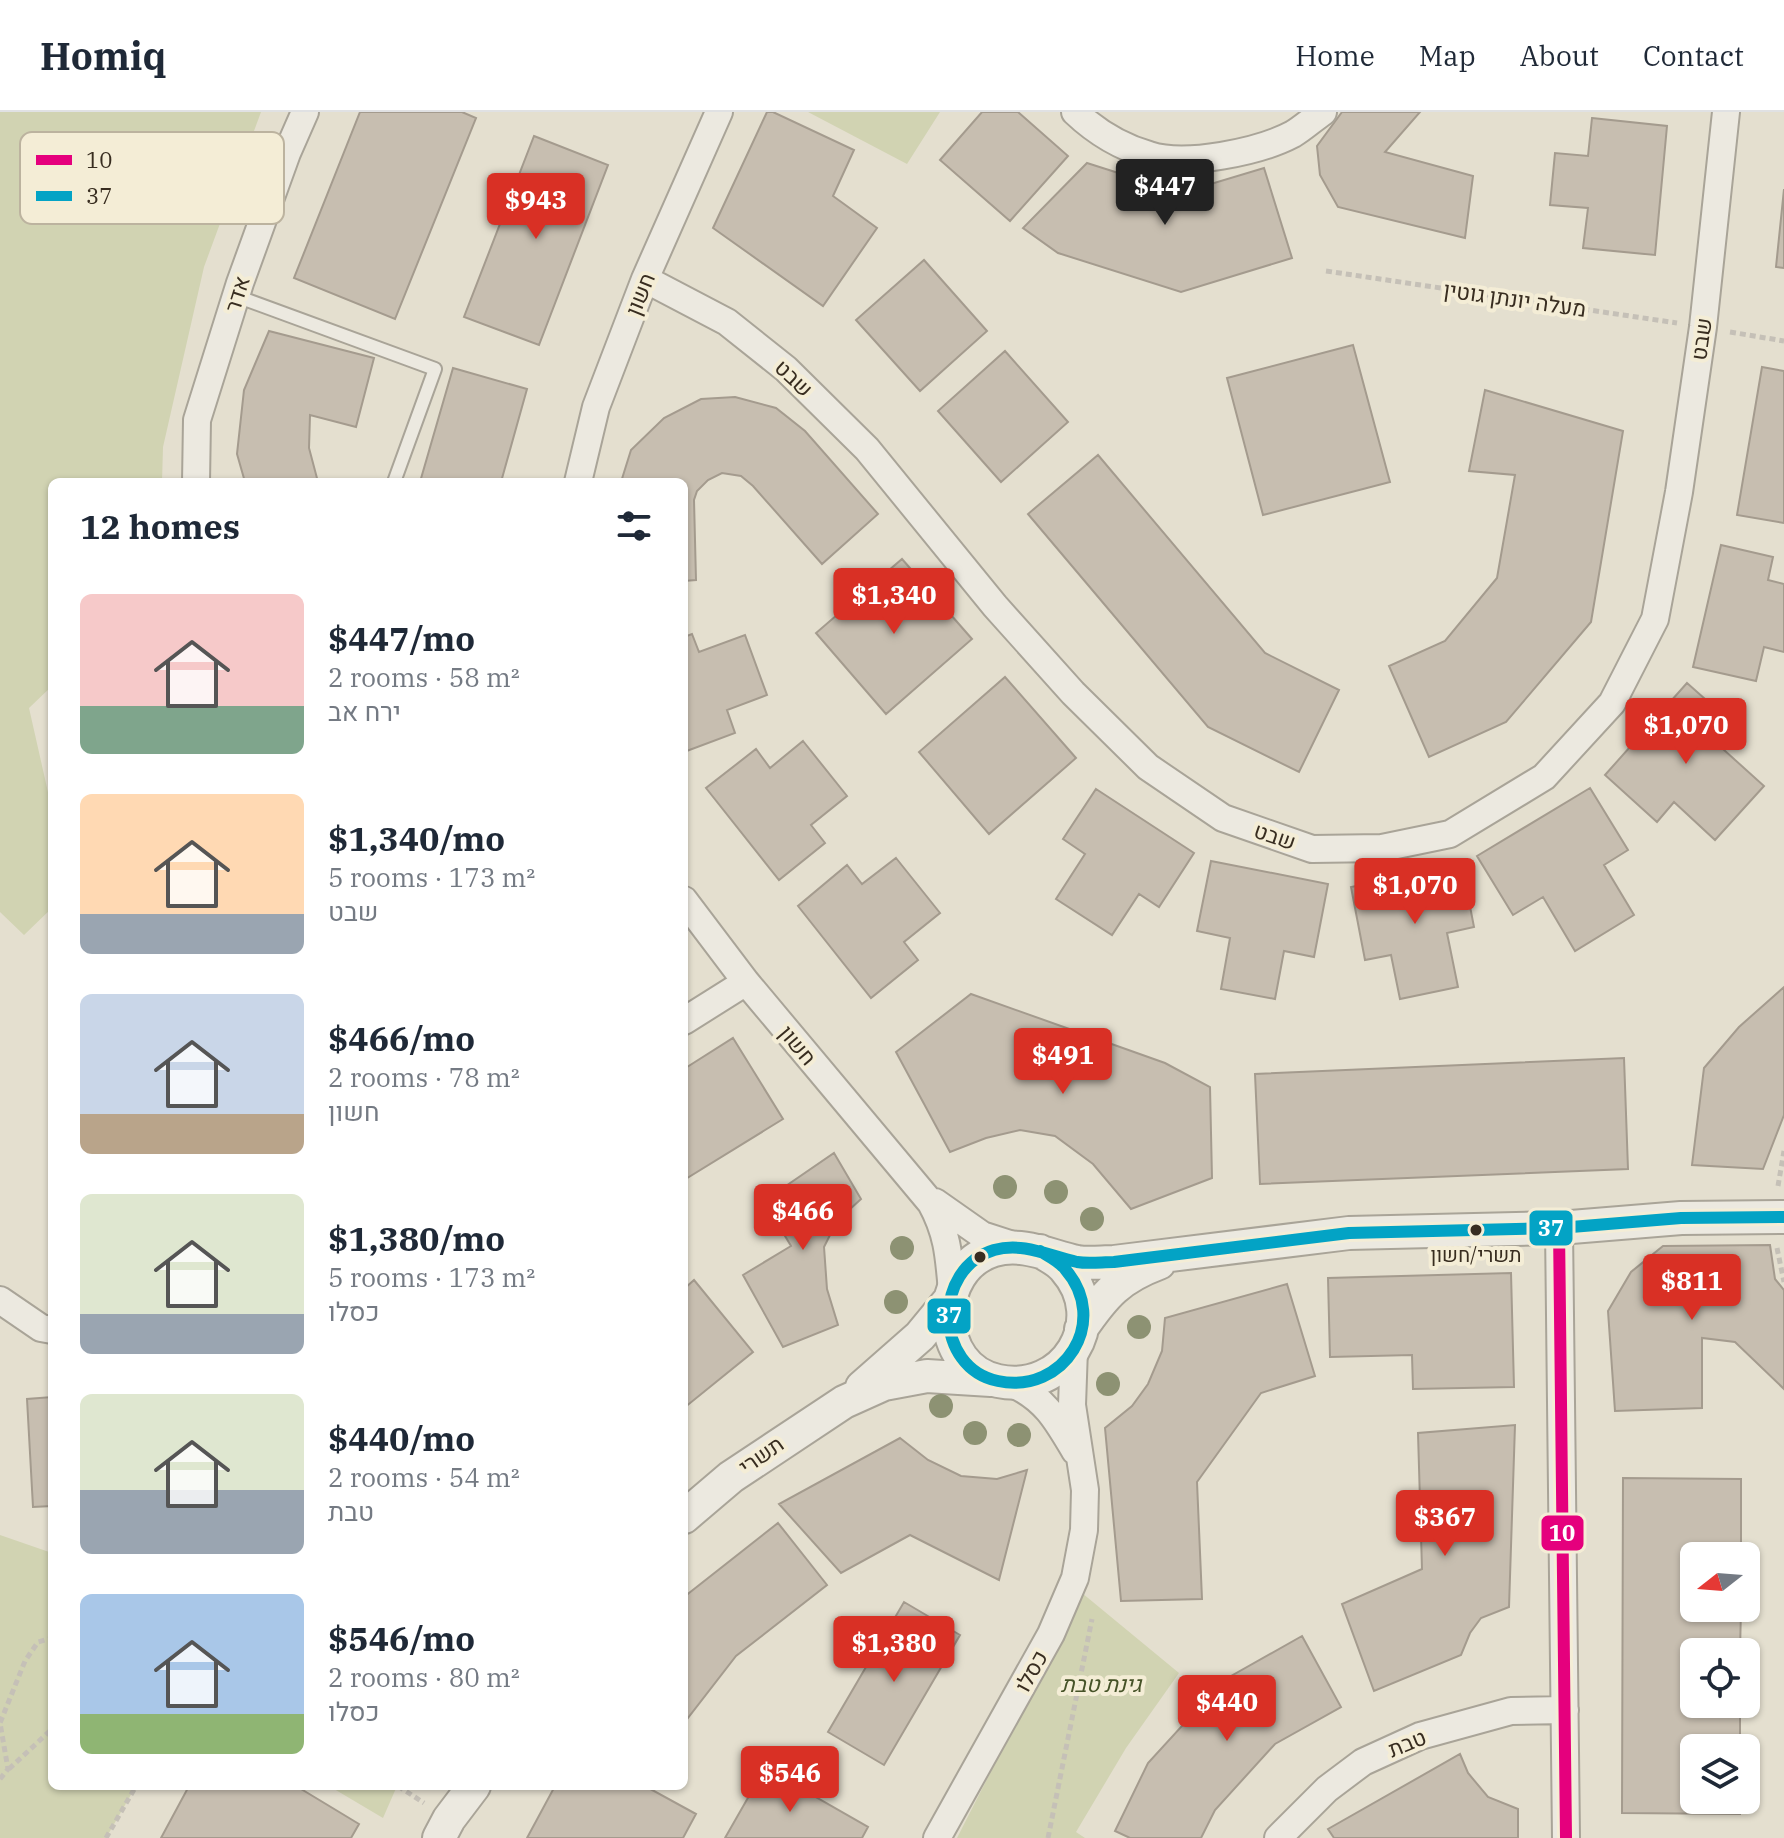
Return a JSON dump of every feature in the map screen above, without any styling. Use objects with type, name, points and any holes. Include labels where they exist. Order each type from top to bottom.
[{"type":"street","name":"אדר","points":[[284,161],[305,112]]},
{"type":"street","name":"חשון","points":[[579,478],[596,407],[645,279],[719,112]]},
{"type":"street","points":[[1075,112],[1094,130],[1151,156],[1202,159],[1243,152],[1293,134],[1323,112]]},
{"type":"street","name":"שבט","points":[[645,279],[727,322],[786,369],[867,449],[995,606],[1073,693],[1148,767],[1223,818],[1312,849],[1382,848],[1450,834],[1544,777],[1612,703],[1655,619],[1679,492],[1703,327],[1726,112]]},
{"type":"street","name":"אדר","points":[[196,478],[197,420],[262,224]]},
{"type":"street","name":"חשון","points":[[688,905],[746,982],[931,1203],[943,1225],[949,1248],[950,1297]]},
{"type":"street","points":[[688,1018],[746,982]]},
{"type":"street","name":"חשון","points":[[917,1187],[970,1229],[996,1242],[1033,1250]]},
{"type":"street","points":[[1182,1254],[1148,1267],[1105,1295],[1068,1360],[1038,1381],[1003,1382],[971,1368],[955,1348],[948,1326],[950,1297],[957,1280],[972,1262],[993,1251],[1016,1247],[1080,1263],[1349,1233],[1559,1228],[1681,1218],[1784,1217]]},
{"type":"street","points":[[1559,1228],[1566,1838]]},
{"type":"street","points":[[1033,1250],[1064,1267],[1077,1286],[1084,1310],[1078,1339]]},
{"type":"street","name":"תשרי","points":[[688,1514],[731,1477],[844,1402],[920,1336],[950,1297]]},
{"type":"street","points":[[0,1300],[41,1328],[48,1329]]},
{"type":"street","name":"כסלו","points":[[937,1838],[1051,1634],[1075,1578],[1084,1530],[1085,1490],[1072,1405],[1078,1339]]},
{"type":"street","name":"תשרי","points":[[844,1402],[884,1384],[927,1376],[1003,1382]]},
{"type":"street","name":"כסלו","points":[[1003,1382],[1034,1394],[1048,1407],[1077,1454],[1085,1490]]},
{"type":"street","name":"טבת","points":[[1278,1838],[1327,1789],[1363,1762],[1420,1736],[1511,1711],[1565,1710]]},
{"type":"street","points":[[439,1838],[471,1790]]},
{"type":"lane","points":[[236,296],[435,369],[395,478]]},
{"type":"path","name":"מעלה יונתן גוטין","points":[[1326,271],[1784,341]]},
{"type":"path","points":[[1048,1838],[1092,1618]]},
{"type":"path","points":[[8,1769],[0,1723],[25,1661],[38,1642],[48,1639]]},
{"type":"path","points":[[0,1779],[48,1733]]},
{"type":"path","points":[[106,1838],[134,1790]]},
{"type":"green space","points":[[0,112],[261,112],[254,132],[20,132],[20,224],[220,224],[204,267],[163,447],[162,478],[48,478],[48,690],[29,708],[48,792],[48,912],[24,935],[0,912]]},
{"type":"green space","points":[[808,112],[940,112],[907,164]]},
{"type":"green space","points":[[0,1535],[48,1552],[48,1790],[134,1790],[106,1838],[0,1838]]},
{"type":"green space","name":"גינת טבת","points":[[1082,1593],[1179,1673],[1126,1748],[1076,1832],[1085,1838],[957,1838]]},
{"type":"green space","points":[[336,1790],[395,1790],[383,1818]]},
{"type":"building","points":[[360,112],[462,112],[476,118],[395,319],[294,278]]},
{"type":"building","points":[[767,112],[773,112],[854,150],[833,196],[877,228],[823,306],[713,228]]},
{"type":"building","points":[[982,112],[1018,112],[1068,156],[1010,221],[940,160]]},
{"type":"building","points":[[1342,112],[1420,112],[1385,152],[1473,176],[1465,238],[1338,207],[1320,175],[1317,146]]},
{"type":"building","points":[[1592,118],[1667,126],[1655,255],[1583,248],[1588,208],[1550,205],[1555,153],[1588,156]]},
{"type":"building","points":[[534,136],[608,165],[539,345],[464,317]]},
{"type":"building","points":[[1087,163],[1181,193],[1264,168],[1292,258],[1181,292],[1058,253],[1023,228]]},
{"type":"building","points":[[1784,189],[1784,268],[1776,267]]},
{"type":"building","points":[[924,260],[987,331],[920,391],[856,320]]},
{"type":"building","points":[[269,331],[374,358],[356,427],[310,415],[309,448],[317,478],[244,478],[237,454],[244,390]]},
{"type":"building","points":[[1353,345],[1390,482],[1263,515],[1227,378]]},
{"type":"building","points":[[1005,351],[1068,422],[1001,482],[938,411]]},
{"type":"building","points":[[1762,367],[1784,371],[1784,523],[1737,515]]},
{"type":"building","points":[[453,368],[527,389],[502,478],[421,478]]},
{"type":"building","points":[[1485,390],[1623,431],[1591,622],[1506,722],[1429,757],[1389,666],[1445,641],[1497,578],[1515,475],[1469,471]]},
{"type":"building","points":[[735,397],[776,408],[805,431],[878,514],[822,564],[753,486],[741,476],[722,473],[708,480],[697,491],[694,500],[696,580],[688,581],[688,478],[622,478],[631,450],[664,418],[701,399]]},
{"type":"building","points":[[1098,455],[1265,653],[1339,690],[1299,772],[1208,727],[1028,514]]},
{"type":"building","points":[[1721,545],[1773,557],[1768,580],[1784,584],[1784,652],[1764,647],[1756,681],[1693,667]]},
{"type":"building","points":[[902,559],[972,639],[886,714],[816,633]]},
{"type":"building","points":[[692,634],[699,652],[745,635],[767,695],[727,710],[735,733],[688,751],[688,636]]},
{"type":"building","points":[[1005,677],[1076,758],[989,834],[919,752]]},
{"type":"building","points":[[1687,683],[1731,722],[1714,741],[1764,786],[1715,840],[1674,802],[1657,822],[1605,775]]},
{"type":"building","points":[[803,741],[847,796],[811,825],[825,843],[779,880],[706,788],[756,749],[770,768]]},
{"type":"building","points":[[1590,788],[1628,850],[1604,865],[1634,915],[1575,951],[1543,897],[1513,915],[1477,856]]},
{"type":"building","points":[[1096,789],[1194,853],[1159,907],[1139,894],[1112,935],[1056,899],[1085,854],[1063,839]]},
{"type":"building","points":[[896,858],[940,913],[904,942],[918,960],[871,998],[798,906],[847,865],[862,884]]},
{"type":"building","points":[[1211,861],[1328,884],[1314,957],[1284,951],[1275,999],[1221,989],[1230,938],[1197,931]]},
{"type":"building","points":[[1462,865],[1474,927],[1447,933],[1458,987],[1400,999],[1391,955],[1365,960],[1351,887]]},
{"type":"building","points":[[1784,987],[1784,1115],[1763,1169],[1692,1165],[1704,1068],[1739,1027]]},
{"type":"building","points":[[971,994],[1165,1063],[1210,1087],[1212,1178],[1131,1209],[1093,1164],[1055,1136],[1020,1130],[986,1138],[950,1152],[896,1052]]},
{"type":"building","points":[[733,1038],[783,1119],[688,1178],[688,1066]]},
{"type":"building","points":[[1624,1058],[1628,1169],[1260,1184],[1255,1074]]},
{"type":"building","points":[[834,1153],[861,1199],[837,1221],[824,1247],[827,1289],[838,1325],[783,1347],[743,1275],[791,1246],[764,1201]]},
{"type":"building","points":[[1770,1245],[1775,1279],[1784,1290],[1784,1389],[1735,1342],[1702,1338],[1702,1408],[1615,1411],[1608,1311],[1631,1272],[1663,1246]]},
{"type":"building","points":[[1511,1273],[1514,1387],[1413,1389],[1412,1355],[1330,1357],[1328,1278]]},
{"type":"building","points":[[694,1280],[753,1352],[688,1405],[688,1285]]},
{"type":"building","points":[[1287,1284],[1315,1376],[1261,1393],[1197,1482],[1202,1599],[1121,1601],[1105,1428],[1132,1406],[1148,1384],[1162,1351],[1165,1318]]},
{"type":"building","points":[[48,1397],[48,1506],[33,1507],[27,1399]]},
{"type":"building","points":[[1515,1425],[1509,1607],[1481,1618],[1470,1633],[1461,1655],[1374,1691],[1342,1604],[1422,1569],[1418,1433]]},
{"type":"building","points":[[900,1438],[928,1460],[961,1476],[997,1479],[1027,1470],[999,1580],[910,1535],[841,1573],[779,1504]]},
{"type":"building","points":[[1623,1478],[1741,1479],[1741,1542],[1680,1542],[1680,1622],[1741,1622],[1740,1638],[1680,1638],[1680,1718],[1740,1718],[1740,1734],[1680,1734],[1680,1813],[1622,1813]]},
{"type":"building","points":[[778,1523],[827,1585],[736,1656],[688,1718],[688,1594]]},
{"type":"building","points":[[904,1602],[960,1635],[884,1765],[828,1732]]},
{"type":"building","points":[[1302,1636],[1341,1707],[1275,1744],[1215,1810],[1201,1838],[1130,1838],[1115,1831],[1148,1763],[1224,1680]]},
{"type":"building","points":[[1460,1754],[1468,1773],[1488,1797],[1518,1809],[1518,1838],[1334,1838],[1328,1829]]},
{"type":"building","points":[[765,1768],[868,1827],[862,1838],[725,1838]]},
{"type":"building","points":[[187,1790],[303,1790],[359,1824],[351,1838],[161,1838]]},
{"type":"building","points":[[553,1790],[652,1790],[696,1814],[683,1838],[527,1838]]},
{"type":"transit line","name":"37","points":[[1040,1251],[1043,1253],[1050,1257],[1063,1266],[1078,1289],[1083,1310],[1081,1331],[1074,1350],[1043,1377],[1022,1382],[998,1381],[977,1372],[962,1358],[952,1339],[949,1318],[951,1296],[959,1277],[974,1261],[994,1250],[1016,1248],[1036,1251],[1046,1253],[1077,1262],[1091,1263],[1349,1233],[1559,1228],[1681,1218],[1784,1217]]},
{"type":"transit line","name":"10","points":[[1559,1228],[1566,1838]]},
{"type":"place","name":"תשרי/חשון","points":[[1476,1230]]}]
